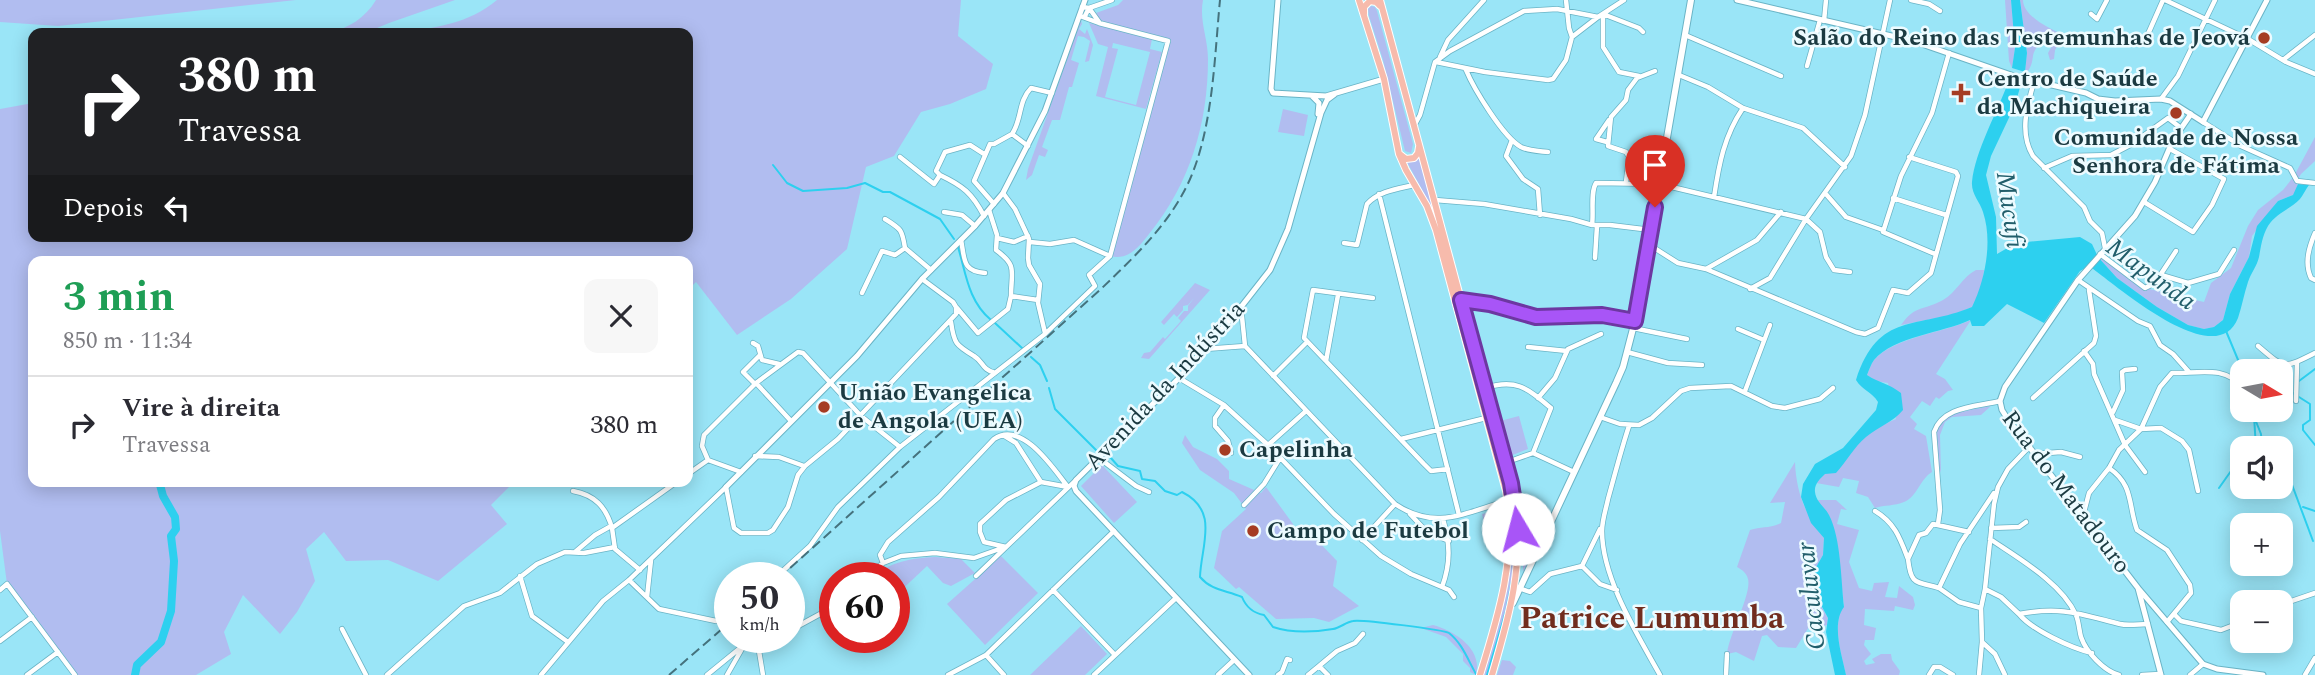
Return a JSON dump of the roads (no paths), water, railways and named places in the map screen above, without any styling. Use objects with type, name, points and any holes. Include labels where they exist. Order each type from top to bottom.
[{"type":"main road","points":[[1359,0],[1384,79],[1399,153],[1433,220],[1486,418],[1517,518],[1524,530],[1535,534],[1541,532],[1549,523]]},
{"type":"main road","points":[[1380,0],[1485,388],[1511,501],[1511,541],[1507,575],[1499,615],[1481,673]]},
{"type":"main road","points":[[1492,675],[1519,588],[1623,367],[1634,324],[1691,0]]},
{"type":"main road","points":[[1364,19],[1364,7],[1370,1],[1376,2],[1384,14]]},
{"type":"main road","points":[[1399,153],[1406,159],[1414,158],[1419,146]]},
{"type":"main road","points":[[1513,603],[1518,561],[1517,518]]},
{"type":"street","points":[[541,675],[603,601],[651,560],[830,383],[885,326],[922,279],[995,204],[1040,123],[1086,8],[1085,0]]},
{"type":"street","points":[[1086,8],[1112,0]]},
{"type":"street","points":[[1278,0],[1271,89],[1277,94],[1335,94],[1384,79]]},
{"type":"street","points":[[1413,127],[1420,115],[1437,60],[1448,40],[1484,0]]},
{"type":"street","points":[[1437,60],[1465,69],[1553,79],[1566,60],[1572,37],[1566,0]]},
{"type":"street","points":[[1572,37],[1624,0]]},
{"type":"street","points":[[1740,0],[1766,3],[1822,20],[1883,33],[1949,52],[2023,79],[2086,93],[2105,101],[2161,99],[2176,104],[2263,157],[2290,168],[2297,181],[2314,183]]},
{"type":"street","points":[[1807,66],[1826,0]]},
{"type":"street","points":[[1751,289],[1770,278],[1806,219],[1845,167],[1865,115],[1891,0]]},
{"type":"street","points":[[1911,0],[1929,4],[1940,11]]},
{"type":"street","points":[[2091,15],[2097,19],[2106,0]]},
{"type":"street","points":[[2141,43],[2164,0],[2315,74]]},
{"type":"street","points":[[2161,99],[2178,76],[2215,0]]},
{"type":"street","points":[[2203,122],[2267,0]]},
{"type":"street","points":[[1086,8],[1099,23]]},
{"type":"street","points":[[1437,60],[1485,30],[1524,11],[1566,11],[1601,15],[1639,28],[1643,32]]},
{"type":"street","points":[[1601,15],[1603,47],[1619,72],[1639,76],[1655,71]]},
{"type":"street","points":[[792,562],[810,546],[838,507],[900,447],[1045,334],[1095,286],[1089,275],[1110,256],[1168,41],[1082,16]]},
{"type":"street","points":[[2283,60],[2315,34]]},
{"type":"street","points":[[1685,36],[1780,76]]},
{"type":"street","points":[[1883,230],[1909,156],[1932,114],[1949,52]]},
{"type":"street","points":[[1465,69],[1476,94],[1513,140],[1525,149],[1548,152]]},
{"type":"street","points":[[1679,75],[1709,87],[1743,108],[1803,128],[1845,167]]},
{"type":"street","points":[[1607,142],[1597,140],[1597,137],[1626,100],[1628,90],[1639,76]]},
{"type":"street","points":[[2034,82],[2026,109],[2027,147],[2044,168],[2084,207],[2090,221],[2102,233],[2101,253],[2145,288],[2155,283],[2176,251]]},
{"type":"street","points":[[995,204],[974,181],[984,154],[990,144],[994,145],[1012,134],[1017,125],[1021,102],[1028,89],[1052,93]]},
{"type":"street","name":"Avenida da Indústria","points":[[1249,675],[1074,486],[1076,480],[1179,378],[1270,270],[1283,244],[1317,124],[1324,106],[1335,94]]},
{"type":"street","name":"Avenida da Indústria","points":[[1311,96],[1319,103],[1317,124]]},
{"type":"street","points":[[1714,197],[1722,151],[1732,123],[1743,108]]},
{"type":"street","name":"Rua do Matadouro","points":[[2160,674],[2138,588],[2007,418],[2000,401],[2016,369],[2078,279],[2135,216],[2170,149],[2172,140],[2192,114]]},
{"type":"street","points":[[1611,117],[1607,142],[1611,148],[1628,154],[1626,182]]},
{"type":"street","points":[[2044,168],[2082,154],[2111,155],[2132,144],[2168,118],[2181,128]]},
{"type":"street","points":[[1012,134],[1028,146]]},
{"type":"street","points":[[1513,140],[1506,156],[1523,180],[1538,189],[1540,215]]},
{"type":"street","points":[[984,154],[972,145],[947,151],[936,171],[972,195],[984,216]]},
{"type":"street","points":[[2144,202],[2193,232],[2220,189],[2224,179],[2170,149]]},
{"type":"street","points":[[1648,244],[1678,263],[1706,270],[1865,334],[1878,328],[1893,290],[1908,293],[1931,273],[1957,174],[1909,156]]},
{"type":"street","points":[[900,157],[932,184],[940,175]]},
{"type":"street","points":[[1594,257],[1592,193],[1596,183],[1626,182],[1659,184],[1806,219],[1820,232],[1826,257],[1834,270],[1850,272]]},
{"type":"street","points":[[1344,243],[1357,245],[1367,204],[1379,194],[1415,185]]},
{"type":"street","points":[[1003,193],[1015,209],[1029,239],[1029,265],[1040,284],[1038,300],[1045,334]]},
{"type":"street","points":[[1825,193],[1846,217],[1883,230],[1884,234],[1935,254]]},
{"type":"street","points":[[1379,194],[1460,514]]},
{"type":"street","points":[[1893,198],[1946,215]]},
{"type":"street","points":[[1434,200],[1484,204],[1571,219],[1594,226],[1610,225],[1651,230]]},
{"type":"street","points":[[922,279],[953,302],[978,332],[1009,309],[1012,266],[1007,258],[996,250],[997,237],[989,210]]},
{"type":"street","points":[[944,212],[962,215],[975,226]]},
{"type":"street","points":[[1706,270],[1757,240],[1781,212]]},
{"type":"street","points":[[885,219],[901,231],[905,248],[931,270]]},
{"type":"street","points":[[2315,233],[2309,249],[2307,267],[2311,278],[2315,280]]},
{"type":"street","points":[[997,237],[1014,242],[1029,239],[1050,244],[1074,240],[1110,256]]},
{"type":"street","points":[[961,240],[967,268],[972,272],[985,273]]},
{"type":"street","points":[[862,293],[882,251],[895,255],[905,248]]},
{"type":"street","points":[[2161,275],[2188,283],[2213,276],[2224,269],[2234,250]]},
{"type":"street","points":[[2078,279],[2138,321],[2150,326],[2160,345],[2176,357],[2189,372]]},
{"type":"street","points":[[2033,397],[2094,343],[2096,336],[2089,289]]},
{"type":"street","points":[[1373,298],[1312,290],[1304,338],[1432,471],[1448,469]]},
{"type":"street","points":[[1326,361],[1338,295]]},
{"type":"street","points":[[1011,296],[1038,300]]},
{"type":"street","points":[[1461,300],[1490,304],[1536,317],[1602,315],[1687,339]]},
{"type":"street","points":[[726,487],[734,528],[741,533],[768,533],[777,527],[788,507],[798,475],[805,466],[861,416],[950,321],[956,314],[956,307]]},
{"type":"street","points":[[1241,307],[1245,346],[1395,504],[1410,514],[1427,532],[1449,541]]},
{"type":"street","points":[[950,321],[956,343],[966,353],[974,355],[985,369],[995,373]]},
{"type":"street","points":[[1745,391],[1770,325]]},
{"type":"street","points":[[1738,329],[1764,340]]},
{"type":"street","points":[[1528,347],[1567,351],[1601,334]]},
{"type":"street","points":[[1273,376],[1307,342]]},
{"type":"street","points":[[753,343],[758,346],[762,360],[780,364]]},
{"type":"street","points":[[1205,349],[1245,346]]},
{"type":"street","points":[[2258,346],[2283,366],[2315,353]]},
{"type":"street","points":[[1538,398],[1555,378],[1567,351]]},
{"type":"street","points":[[2084,351],[2093,364],[2094,374],[2113,412],[2125,445],[2145,472]]},
{"type":"street","points":[[1627,352],[1668,363],[1702,365]]},
{"type":"street","points":[[741,472],[708,460],[702,446],[704,435],[756,384],[794,353],[803,353],[861,416],[900,447]]},
{"type":"street","points":[[760,355],[743,372],[791,421]]},
{"type":"street","points":[[2297,362],[2297,401]]},
{"type":"street","points":[[2113,412],[2123,390],[2122,372],[2135,369]]},
{"type":"street","points":[[2082,517],[2089,493],[2119,450],[2141,429],[2161,387],[2172,373],[2202,370],[2230,377]]},
{"type":"street","points":[[1179,378],[1224,405],[1268,445],[1362,540],[1397,567],[1449,590],[1454,597]]},
{"type":"street","points":[[1485,388],[1501,382],[1515,383],[1538,398],[1551,411],[1533,453]]},
{"type":"street","points":[[1600,418],[1629,426],[1639,425],[1652,418],[1681,391],[1690,388],[1722,385],[1745,391],[1772,407],[1785,408],[1820,399],[1833,388]]},
{"type":"street","points":[[1938,524],[1940,510],[1934,432],[1938,423],[1946,414],[2000,401]]},
{"type":"street","points":[[1224,405],[1215,418],[1215,426],[1228,441],[1231,453]]},
{"type":"street","points":[[1268,445],[1306,411]]},
{"type":"street","points":[[1401,439],[1486,418]]},
{"type":"street","points":[[2115,420],[2141,429],[2161,428],[2182,441],[2189,450],[2198,491]]},
{"type":"street","points":[[1582,566],[1601,527],[1629,426]]},
{"type":"street","points":[[883,562],[880,555],[888,542],[1001,435],[1011,434],[1029,443],[1068,487]]},
{"type":"street","points":[[1001,435],[1016,443],[1041,482]]},
{"type":"street","points":[[1940,588],[1960,544],[2008,469],[2030,446]]},
{"type":"street","points":[[2035,454],[2060,452],[2080,457]]},
{"type":"street","points":[[1513,460],[1533,453],[1574,472]]},
{"type":"street","points":[[755,456],[779,457],[805,466]]},
{"type":"street","points":[[1099,458],[1136,486],[1149,492]]},
{"type":"street","points":[[1244,505],[1259,491],[1280,458]]},
{"type":"street","points":[[693,470],[708,460]]},
{"type":"street","points":[[2109,468],[2120,475],[2131,501],[2137,530],[2167,550],[2190,585],[2191,593],[2167,622]]},
{"type":"street","points":[[975,576],[1076,480]]},
{"type":"street","points":[[1006,547],[984,542],[980,524],[1006,500],[1041,482],[1068,487]]},
{"type":"street","points":[[575,552],[588,540],[612,527],[669,487]]},
{"type":"street","points":[[1979,675],[1982,642],[1980,608],[1986,589],[1991,528],[1998,487]]},
{"type":"street","points":[[573,491],[594,498],[607,513],[615,547],[639,570]]},
{"type":"street","points":[[1410,514],[1431,519],[1443,518],[1511,501]]},
{"type":"street","points":[[1362,540],[1395,504]]},
{"type":"street","points":[[1875,511],[1886,517],[1895,528],[1914,581],[1940,588],[1959,602],[1980,608]]},
{"type":"street","points":[[1442,587],[1449,568],[1449,541],[1443,518]]},
{"type":"street","points":[[1991,528],[2019,527],[2026,522]]},
{"type":"street","points":[[1908,559],[1919,535],[1926,533],[1933,524],[1969,532]]},
{"type":"street","points":[[1601,527],[1605,559],[1617,590],[1660,675]]},
{"type":"street","points":[[948,675],[986,655],[1114,531]]},
{"type":"street","points":[[1990,539],[2025,561],[2052,584],[2075,613],[2082,639],[2092,654],[2106,669],[2115,674]]},
{"type":"street","points":[[387,675],[464,606],[500,593],[520,576],[549,558],[565,552],[584,553],[615,547]]},
{"type":"street","points":[[886,562],[917,554],[974,558],[1006,547]]},
{"type":"street","points":[[647,598],[651,560]]},
{"type":"street","points":[[1519,588],[1530,592],[1549,574],[1582,566]]},
{"type":"street","points":[[1582,566],[1600,584],[1617,590]]},
{"type":"street","points":[[520,576],[532,616],[568,642]]},
{"type":"street","points":[[629,580],[659,609],[714,621]]},
{"type":"street","points":[[0,590],[7,584],[75,675]]},
{"type":"street","points":[[2138,588],[2203,664],[2217,669],[2263,675]]},
{"type":"street","points":[[1986,589],[2001,597],[2032,626],[2092,654]]},
{"type":"street","points":[[1053,590],[1115,655]]},
{"type":"street","points":[[2293,601],[2315,593]]},
{"type":"street","points":[[1094,675],[1176,598]]},
{"type":"street","points":[[2019,614],[2044,609],[2123,624],[2148,624]]},
{"type":"street","points":[[2174,614],[2181,621],[2215,630],[2230,628]]},
{"type":"street","points":[[0,641],[32,617]]},
{"type":"street","points":[[342,629],[366,675]]},
{"type":"street","points":[[1308,675],[1337,651],[1355,643],[1363,634]]},
{"type":"street","points":[[1982,642],[1995,654],[2005,675]]},
{"type":"street","points":[[27,675],[58,652]]},
{"type":"street","points":[[707,675],[734,653]]},
{"type":"street","points":[[727,675],[740,653]]},
{"type":"street","points":[[760,653],[763,675]]},
{"type":"street","points":[[1726,675],[1727,654]]},
{"type":"street","points":[[986,655],[1004,675]]},
{"type":"street","points":[[2305,675],[2315,657]]},
{"type":"street","points":[[1278,675],[1287,659],[1290,660]]},
{"type":"street","points":[[1219,675],[1234,660]]},
{"type":"street","points":[[2190,675],[2203,664]]},
{"type":"street","points":[[1319,666],[1328,675]]},
{"type":"street","points":[[1928,675],[1934,667],[1940,667],[1953,675]]},
{"type":"street","points":[[2217,669],[2224,675]]},
{"type":"street","points":[[2142,675],[2160,674]]},
{"type":"waterway","points":[[773,165],[787,183],[803,191],[847,188],[865,183],[883,192],[890,192],[940,219],[954,239]]},
{"type":"waterway","points":[[958,247],[977,304],[991,320]]},
{"type":"waterway","points":[[995,323],[1022,348]]},
{"type":"waterway","points":[[2226,331],[2238,359]]},
{"type":"waterway","points":[[1031,357],[1040,365],[1047,381]]},
{"type":"waterway","points":[[2299,381],[2315,369]]},
{"type":"waterway","points":[[1049,388],[1055,409],[1098,452]]},
{"type":"waterway","points":[[2299,397],[2310,404],[2310,420],[2303,425],[2303,430],[2315,445]]},
{"type":"waterway","points":[[2254,422],[2255,436]]},
{"type":"waterway","points":[[2256,422],[2261,436]]},
{"type":"waterway","points":[[1110,457],[1118,466],[1140,471],[1142,479],[1155,481],[1165,491],[1177,495],[1182,492],[1194,500],[1201,509],[1206,530],[1200,577],[1214,588],[1242,597],[1248,607],[1264,615],[1273,627],[1319,631],[1359,621],[1449,633],[1458,642],[1476,674]]},
{"type":"waterway","points":[[2219,488],[2230,472]]},
{"type":"waterway","points":[[135,675],[137,665],[161,642],[171,611],[174,561],[171,536],[176,529],[175,517],[161,487]]},
{"type":"waterway","points":[[2293,487],[2313,541]]},
{"type":"waterway","points":[[2303,507],[2315,511]]},
{"type":"waterway","points":[[1513,513],[1514,526]]},
{"type":"waterway","points":[[1487,675],[1512,581]]},
{"type":"railway","points":[[797,562],[1101,289],[1165,221],[1192,174],[1206,126],[1214,74],[1220,0]]},
{"type":"railway","points":[[669,675],[714,636]]},
{"type":"place","name":"Salão do Reino das Testemunhas de Jeová","points":[[2264,38]]},
{"type":"place","name":"Centro de Saúde da Machiqueira","points":[[1961,93]]},
{"type":"place","name":"Comunidade de Nossa Senhora de Fátima","points":[[2176,113]]},
{"type":"place","name":"União Evangelica de Angola (UEA)","points":[[824,407]]},
{"type":"place","name":"Capelinha","points":[[1225,450]]},
{"type":"place","name":"Campo de Futebol","points":[[1253,531]]},
{"type":"district","name":"Patrice Lumumba","points":[[1652,618]]},
{"type":"water label","name":"Mucufi","points":[[2010,210]]},
{"type":"water label","name":"Mapunda","points":[[2151,274]]},
{"type":"water label","name":"Caculuvar","points":[[1811,596]]}]
